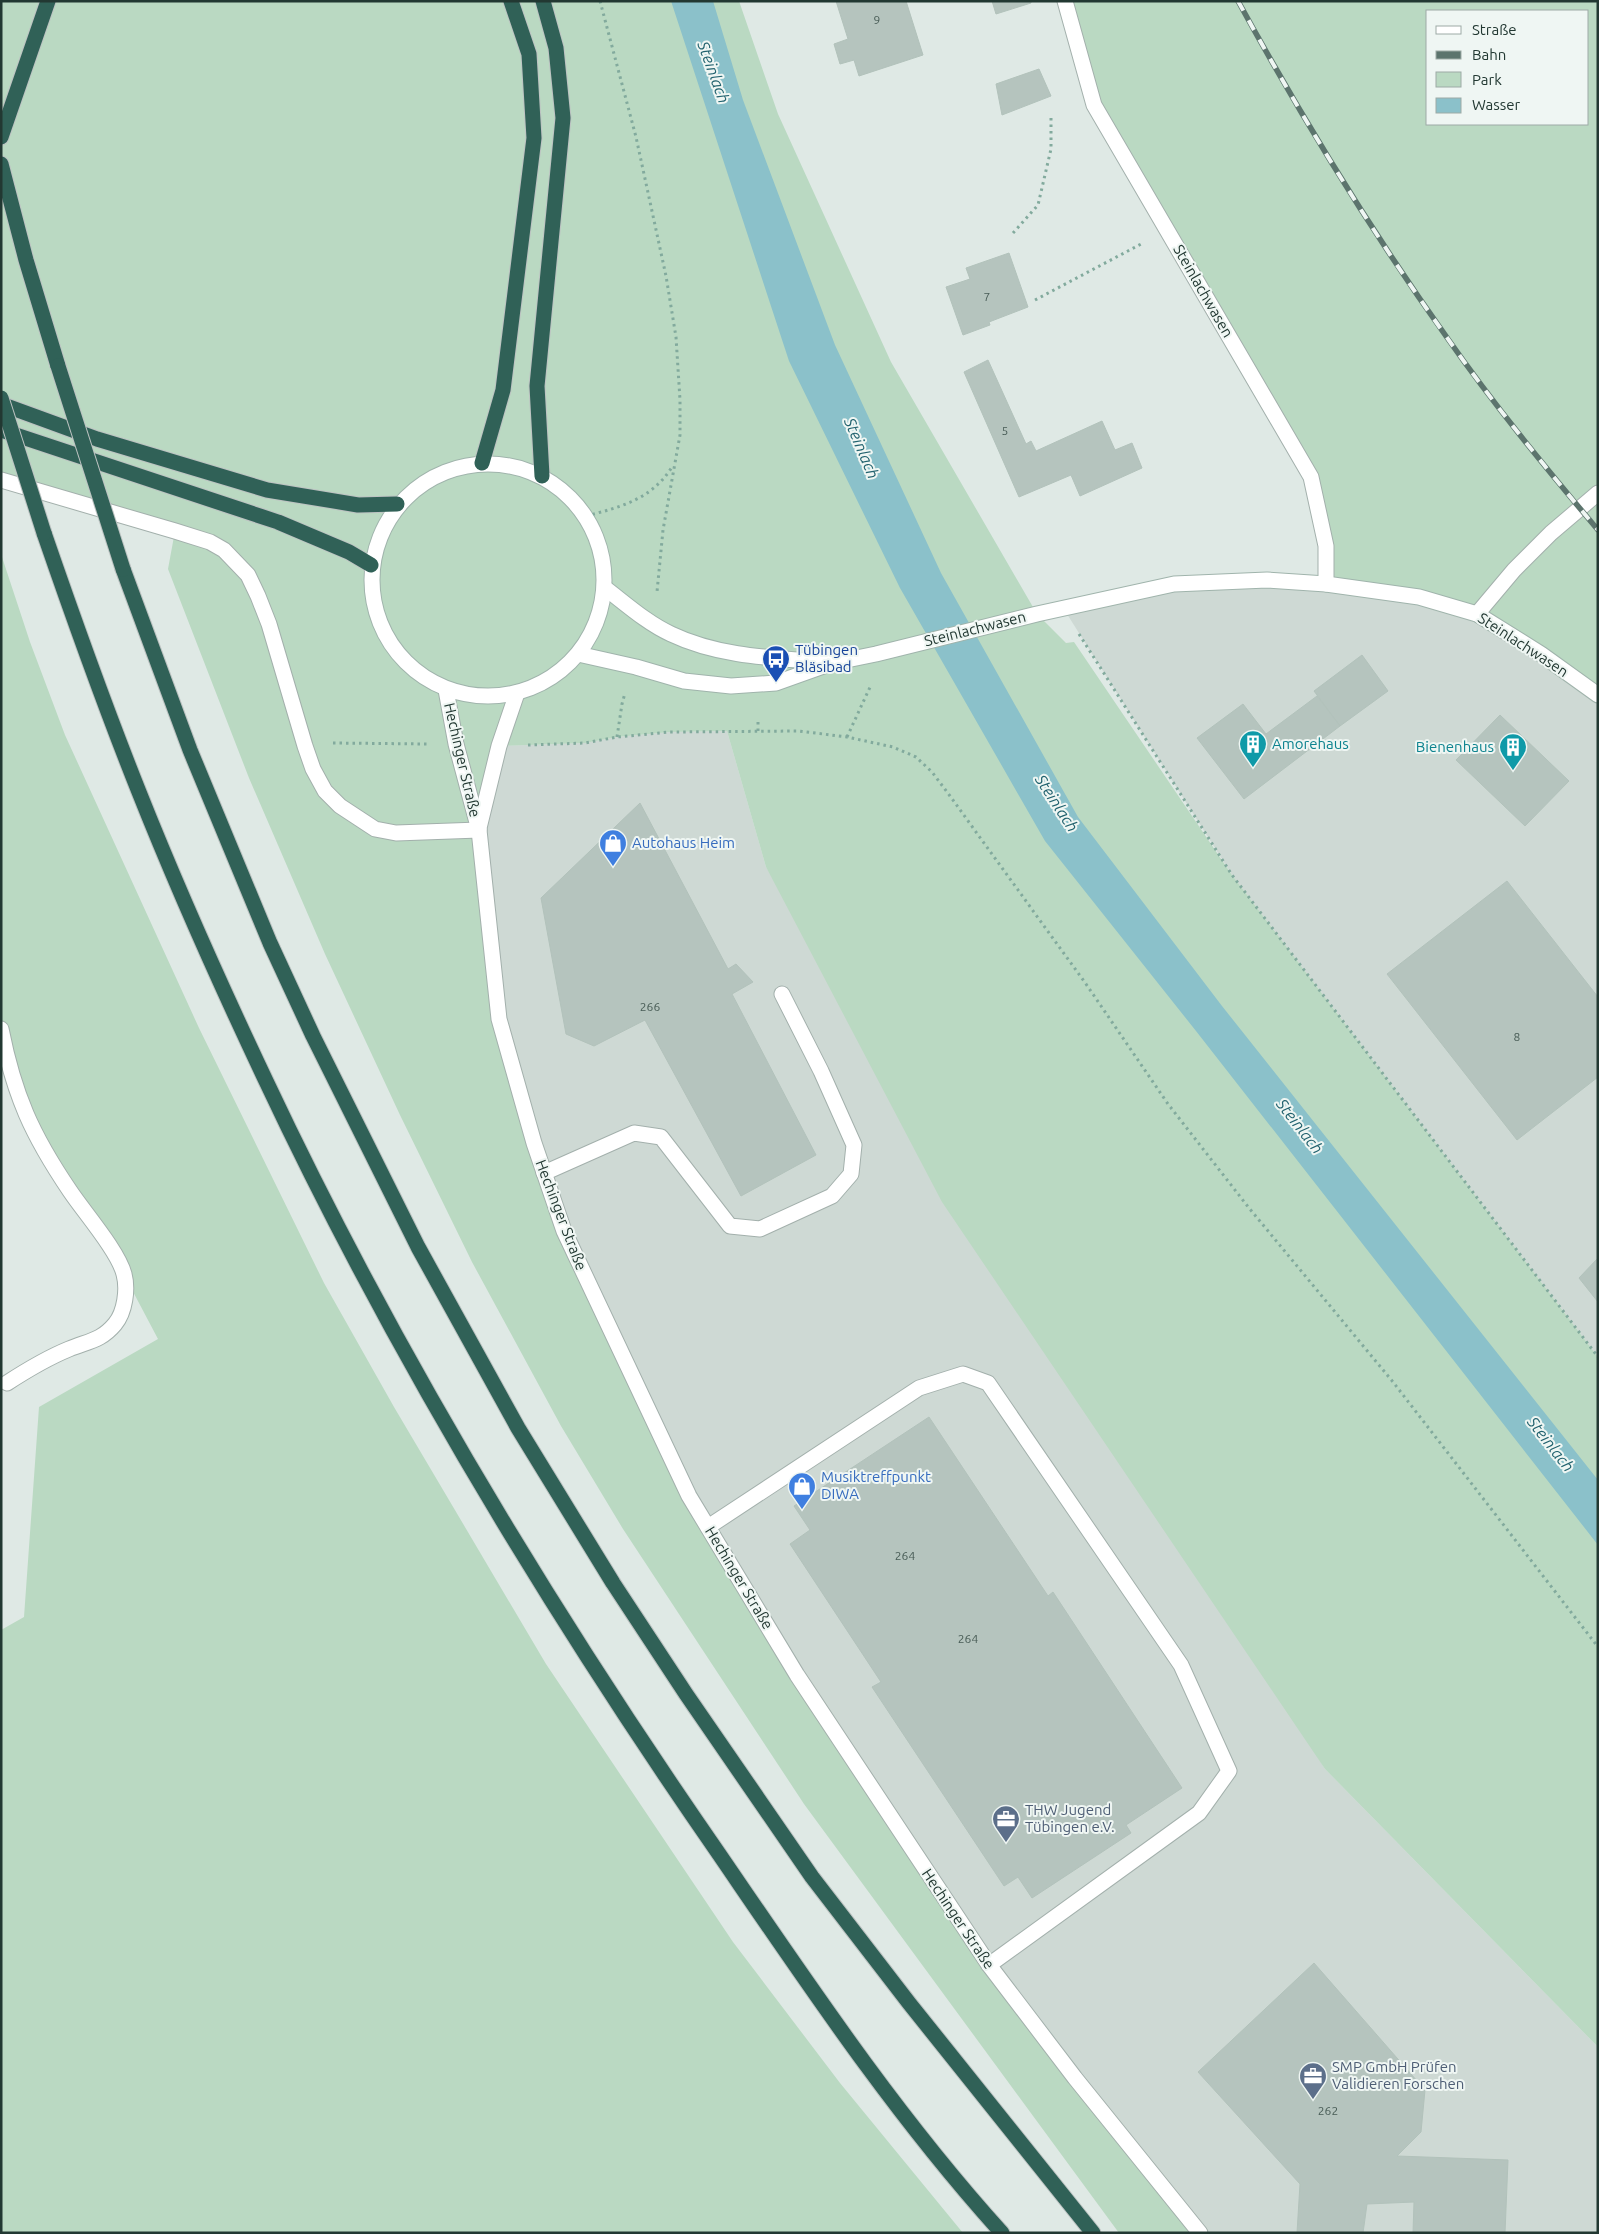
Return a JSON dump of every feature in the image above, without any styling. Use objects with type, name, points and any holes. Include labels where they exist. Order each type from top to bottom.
[{"type":"highway","points":[[1,137],[48,1]]},
{"type":"highway","points":[[482,463],[503,390],[534,138],[529,54],[511,1]]},
{"type":"highway","points":[[542,476],[537,386],[563,118],[556,48],[543,1]]},
{"type":"highway","points":[[1,164],[26,260],[123,569],[190,750],[273,952],[418,1247],[518,1428],[613,1582],[686,1694],[812,1876],[910,2003],[1094,2233]]},
{"type":"highway","points":[[1,398],[44,533],[94,676],[140,795],[221,986],[309,1170],[359,1268],[496,1512],[573,1636],[696,1821],[906,2118],[947,2170],[1002,2233]]},
{"type":"highway","points":[[1,404],[97,439],[267,490],[358,505],[397,504]]},
{"type":"highway","points":[[1,430],[278,522],[349,552],[371,565]]},
{"type":"street","name":"Steinlachwasen","points":[[1065,1],[1094,105],[1311,476],[1326,546],[1326,584]]},
{"type":"street","points":[[482,463],[513,465],[542,476],[567,493],[586,516],[602,551],[605,588],[597,620],[591,634],[578,654],[550,678],[517,693],[493,697],[446,690],[412,670],[387,640],[372,604],[371,565],[380,533],[397,504],[435,474],[482,463]]},
{"type":"street","points":[[1,480],[175,531],[210,542],[224,550],[248,575],[258,596],[269,624],[304,746],[313,769],[326,791],[340,806],[374,829],[396,833],[479,830]]},
{"type":"street","points":[[1477,614],[1520,564],[1551,532],[1598,493]]},
{"type":"street","name":"Steinlachwasen","points":[[578,654],[636,667],[684,681],[731,686],[776,683],[832,663],[1037,614],[1174,584],[1266,580],[1326,584],[1419,597],[1477,614],[1541,654],[1598,695]]},
{"type":"street","name":"Steinlachwasen","points":[[605,588],[651,623],[671,635],[722,650],[754,656],[832,663]]},
{"type":"street","name":"Hechinger Straße","points":[[446,690],[456,744],[479,830],[499,1019],[544,1173],[572,1249],[689,1496],[798,1675],[989,1965],[1075,2078],[1200,2233]]},
{"type":"street","name":"Hechinger Straße","points":[[479,830],[499,746],[517,693]]},
{"type":"street","points":[[544,1173],[634,1132],[661,1137],[730,1226],[760,1229],[832,1196],[851,1174],[854,1145],[821,1071],[782,994]]},
{"type":"street","points":[[1,1029],[11,1076],[36,1138],[111,1250],[124,1274],[124,1307],[116,1323],[101,1338],[70,1348],[31,1367],[7,1384]]},
{"type":"street","points":[[708,1527],[919,1388],[963,1374],[988,1383],[1181,1665],[1229,1771],[1199,1813],[989,1965]]},
{"type":"path","points":[[600,1],[636,137],[666,276],[676,337],[680,435],[663,530],[654,612],[651,623]]},
{"type":"path","points":[[1013,233],[1038,205],[1051,149],[1050,115]]},
{"type":"path","points":[[1035,300],[1167,230]]},
{"type":"path","points":[[586,516],[618,508],[643,495],[662,482],[674,464]]},
{"type":"path","points":[[1078,632],[1232,875],[1598,1357]]},
{"type":"path","points":[[617,737],[622,704],[636,667]]},
{"type":"path","points":[[848,737],[872,682]]},
{"type":"path","points":[[758,720],[758,731]]},
{"type":"path","points":[[499,746],[585,743],[617,737],[670,732],[799,731],[848,737],[893,746],[916,757],[932,772],[1086,984],[1168,1104],[1249,1208],[1393,1382],[1598,1647]]},
{"type":"path","points":[[304,746],[335,743],[456,744]]},
{"type":"shaded area","points":[[1173,584],[1326,584],[1477,614],[1598,695],[1598,1357],[1232,875],[1060,603]]},
{"type":"shaded area","points":[[727,731],[766,867],[1325,1769],[1598,2047],[1598,2233],[1200,2233],[989,1965],[689,1496],[564,1231],[499,1019],[479,830],[499,746],[585,743],[617,737],[670,732]]},
{"type":"green space","points":[[1,1],[739,1],[778,114],[891,362],[1037,614],[1066,643],[1074,642],[1232,875],[1598,1357],[1598,2047],[1325,1769],[942,1202],[766,867],[727,731],[670,732],[617,737],[585,743],[499,746],[479,830],[499,1019],[564,1231],[689,1496],[914,1853],[1200,2233],[1119,2233],[804,1804],[623,1529],[561,1426],[472,1262],[400,1115],[325,954],[249,778],[168,569],[175,531],[1,480]]},
{"type":"green space","points":[[1065,1],[1598,1],[1598,695],[1477,614],[1326,584],[1311,477],[1094,105]]},
{"type":"green space","points":[[1,554],[30,642],[65,735],[199,1028],[324,1283],[394,1407],[546,1664],[733,1942],[840,2083],[963,2233],[1,2233],[1,1630],[24,1617],[39,1407],[158,1339],[111,1250],[53,1165],[1,1029]]},
{"type":"water","name":"Steinlach","points":[[671,1],[713,1],[743,100],[835,345],[941,573],[1078,817],[1222,1006],[1598,1480],[1598,1545],[1045,841],[900,588],[789,361]]},
{"type":"building","points":[[836,1],[906,1],[923,55],[859,76],[854,60],[840,64],[834,44],[848,39]]},
{"type":"building","points":[[992,1],[1031,1],[1031,3],[996,14]]},
{"type":"building","points":[[1039,69],[1051,96],[1002,115],[996,84]]},
{"type":"building","points":[[1009,253],[1028,307],[989,322],[990,325],[963,335],[946,287],[970,279],[966,268]]},
{"type":"building","points":[[988,360],[1026,444],[1031,441],[1036,451],[1102,421],[1115,450],[1132,443],[1142,468],[1080,496],[1071,475],[1019,497],[964,372]]},
{"type":"building","points":[[1362,655],[1388,691],[1340,726],[1314,691]]},
{"type":"building","name":"Amorehaus","points":[[1317,696],[1340,726],[1244,799],[1197,738],[1243,704],[1266,734]]},
{"type":"building","name":"Bienenhaus","points":[[1500,715],[1569,781],[1525,826],[1456,760]]},
{"type":"building","points":[[640,803],[728,969],[736,964],[753,982],[732,994],[816,1155],[741,1196],[645,1020],[594,1046],[566,1034],[541,898]]},
{"type":"building","points":[[1507,881],[1598,997],[1598,1077],[1517,1140],[1387,974]]},
{"type":"building","points":[[1598,1258],[1598,1302],[1579,1278]]},
{"type":"building","points":[[929,1417],[1048,1596],[1053,1592],[1182,1788],[1126,1825],[1131,1833],[1032,1898],[1018,1877],[1004,1886],[872,1687],[881,1682],[790,1544],[810,1530],[794,1506]]},
{"type":"building","points":[[1314,1963],[1425,2090],[1421,2132],[1397,2156],[1508,2160],[1505,2233],[1413,2233],[1414,2202],[1367,2204],[1363,2233],[1297,2233],[1300,2184],[1198,2072]]},
{"type":"railway","points":[[1238,1],[1338,173],[1419,298],[1502,412],[1598,530]]},
{"type":"place","name":"Tübingen Bläsibad","points":[[776,683]]},
{"type":"place","name":"Amorehaus","points":[[1253,768]]},
{"type":"place","name":"Bienenhaus","points":[[1513,771]]},
{"type":"place","name":"Autohaus Heim","points":[[613,867]]},
{"type":"place","name":"Musiktreffpunkt DIWA","points":[[802,1510]]},
{"type":"place","name":"THW Jugend Tübingen e.V.","points":[[1006,1843]]},
{"type":"place","name":"SMP GmbH Prüfen Validieren Forschen","points":[[1313,2100]]}]
